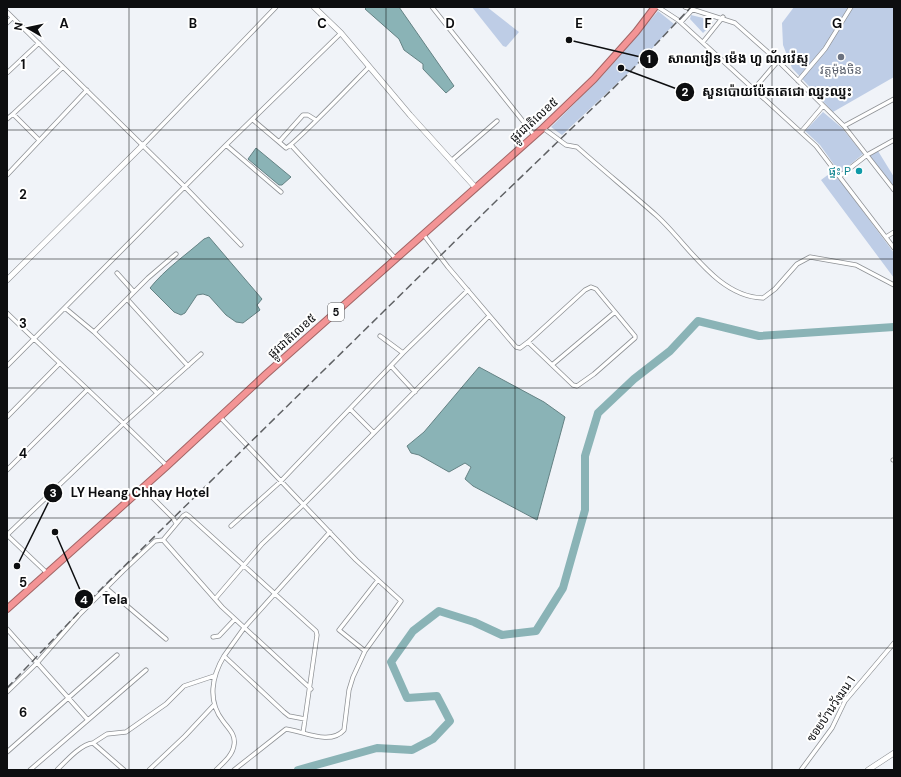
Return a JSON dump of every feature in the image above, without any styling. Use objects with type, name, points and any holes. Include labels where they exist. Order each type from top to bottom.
[{"type":"highway","name":"ផ្លូវជាតិលេខ៥","points":[[7,609],[143,488],[475,187],[543,128],[594,79],[636,32],[655,7]]},
{"type":"street","points":[[7,280],[143,145],[276,7]]},
{"type":"street","points":[[314,7],[341,33],[475,187]]},
{"type":"street","points":[[432,7],[534,135]]},
{"type":"street","points":[[658,7],[679,21],[703,42],[816,146],[894,248]]},
{"type":"street","points":[[798,81],[825,48],[851,7]]},
{"type":"street","points":[[679,21],[689,9],[723,18],[735,23],[778,61],[844,126],[894,190]]},
{"type":"street","points":[[7,12],[186,187],[241,245]]},
{"type":"street","points":[[7,23],[12,18]]},
{"type":"street","points":[[703,42],[723,18]]},
{"type":"street","points":[[7,366],[226,145],[341,33]]},
{"type":"street","points":[[7,73],[39,43]]},
{"type":"street","points":[[754,89],[778,61]]},
{"type":"street","points":[[253,120],[286,148],[291,145],[369,66]]},
{"type":"street","points":[[7,119],[63,67]]},
{"type":"street","points":[[7,174],[87,90]]},
{"type":"street","points":[[844,126],[894,99]]},
{"type":"street","points":[[801,132],[823,106]]},
{"type":"street","points":[[13,114],[39,140]]},
{"type":"street","points":[[279,142],[303,115],[308,115],[316,120]]},
{"type":"street","points":[[451,161],[497,121]]},
{"type":"street","points":[[543,128],[566,145],[571,144],[577,146],[658,217],[715,276],[739,292],[749,296],[763,298],[775,289],[797,264],[810,257],[856,265],[894,285]]},
{"type":"street","points":[[840,176],[867,155],[894,140]]},
{"type":"street","points":[[226,145],[281,192]]},
{"type":"street","points":[[291,145],[396,259]]},
{"type":"street","points":[[886,237],[894,232]]},
{"type":"street","points":[[423,234],[516,348],[520,348],[528,342],[588,288],[596,289],[634,334],[635,338],[594,374],[577,386],[573,385],[528,342]]},
{"type":"street","points":[[94,332],[148,278],[176,254]]},
{"type":"street","points":[[117,274],[134,292]]},
{"type":"street","points":[[231,526],[280,482],[402,353],[468,290]]},
{"type":"street","points":[[127,299],[188,366]]},
{"type":"street","points":[[65,308],[94,332],[157,393]]},
{"type":"street","points":[[552,365],[615,312]]},
{"type":"street","points":[[7,313],[59,364],[124,423],[167,466]]},
{"type":"street","points":[[215,599],[262,544],[303,505],[489,316]]},
{"type":"street","points":[[380,336],[402,353]]},
{"type":"street","points":[[48,573],[7,535],[124,423],[201,354]]},
{"type":"street","points":[[7,417],[59,364]]},
{"type":"street","points":[[391,366],[415,392]]},
{"type":"street","points":[[7,470],[87,390]]},
{"type":"street","points":[[350,409],[374,433]]},
{"type":"street","points":[[220,417],[280,482],[378,580],[401,600],[365,651],[349,690],[344,730],[340,734],[328,737],[286,729],[234,770]]},
{"type":"street","points":[[143,488],[176,523]]},
{"type":"street","points":[[7,692],[37,663],[106,588],[155,541],[163,540],[176,523],[186,514],[316,631],[317,635],[303,733]]},
{"type":"street","points":[[216,770],[230,755],[234,747],[235,737],[222,720],[214,705],[212,693],[216,670],[244,628],[330,532]]},
{"type":"street","points":[[163,540],[215,599],[310,689]]},
{"type":"street","points":[[365,651],[339,630],[378,580]]},
{"type":"street","points":[[106,588],[166,639]]},
{"type":"street","points":[[213,637],[219,636],[235,619]]},
{"type":"street","points":[[7,629],[88,720]]},
{"type":"street","name":"ซอยบ้านวังมน 1","points":[[801,770],[832,728],[845,701],[894,643]]},
{"type":"street","points":[[7,752],[117,655]]},
{"type":"street","points":[[224,656],[289,716],[305,719]]},
{"type":"street","points":[[30,770],[146,670]]},
{"type":"street","points":[[57,770],[89,743],[93,743],[107,734],[126,732],[166,704],[184,686],[214,676]]},
{"type":"street","points":[[149,770],[185,736],[214,705]]},
{"type":"street","points":[[93,743],[124,770]]},
{"type":"street","points":[[868,770],[894,753]]},
{"type":"shaded area","points":[[367,7],[399,7],[454,86],[446,93],[423,69],[423,64],[404,50],[399,39],[365,9]]},
{"type":"shaded area","points":[[472,7],[487,7],[519,32],[506,47],[503,46]]},
{"type":"shaded area","name":"វត្តម៉ុងចិន","points":[[794,7],[894,7],[894,77],[833,112],[792,68],[783,45],[782,23]]},
{"type":"shaded area","points":[[658,11],[674,24],[641,61],[562,135],[551,127],[603,75]]},
{"type":"shaded area","points":[[691,15],[711,20],[713,23],[703,33],[690,19]]},
{"type":"shaded area","points":[[823,112],[842,128],[863,154],[840,173],[820,145],[805,131]]},
{"type":"shaded area","points":[[256,148],[291,177],[282,185],[279,185],[248,159]]},
{"type":"shaded area","points":[[878,151],[894,177],[894,189],[870,156]]},
{"type":"shaded area","points":[[833,171],[894,253],[894,278],[821,180]]},
{"type":"shaded area","points":[[209,237],[262,299],[257,305],[260,310],[243,323],[236,322],[226,315],[209,296],[203,294],[197,295],[185,313],[181,315],[174,312],[150,288],[169,268],[204,239]]},
{"type":"shaded area","points":[[479,367],[544,402],[565,417],[537,520],[473,486],[465,479],[471,467],[465,463],[449,472],[419,455],[411,453],[407,446],[424,432]]},
{"type":"waterway","points":[[298,770],[377,748],[412,750],[433,739],[450,721],[437,696],[407,698],[391,662],[413,631],[439,611],[474,622],[502,635],[536,631],[563,588],[585,510],[585,456],[598,413],[634,379],[670,351],[698,321],[759,336],[894,327]]},
{"type":"railway","points":[[7,688],[102,588],[492,205],[626,76],[691,7]]},
{"type":"place","name":"សាលារៀន ម៉េង ហួ ណ័រវ៉េស្ទ","points":[[569,40]]},
{"type":"place","name":"វត្តម៉ុងចិន","points":[[841,57]]},
{"type":"place","name":"សួនប៉ោយប៉ែតតេជោ ឈ្នះឈ្នះ","points":[[621,68]]},
{"type":"place","name":"ផ្ទះ P","points":[[859,171]]},
{"type":"place","name":"Tela","points":[[55,532]]},
{"type":"place","name":"LY Heang Chhay Hotel","points":[[17,566]]}]
